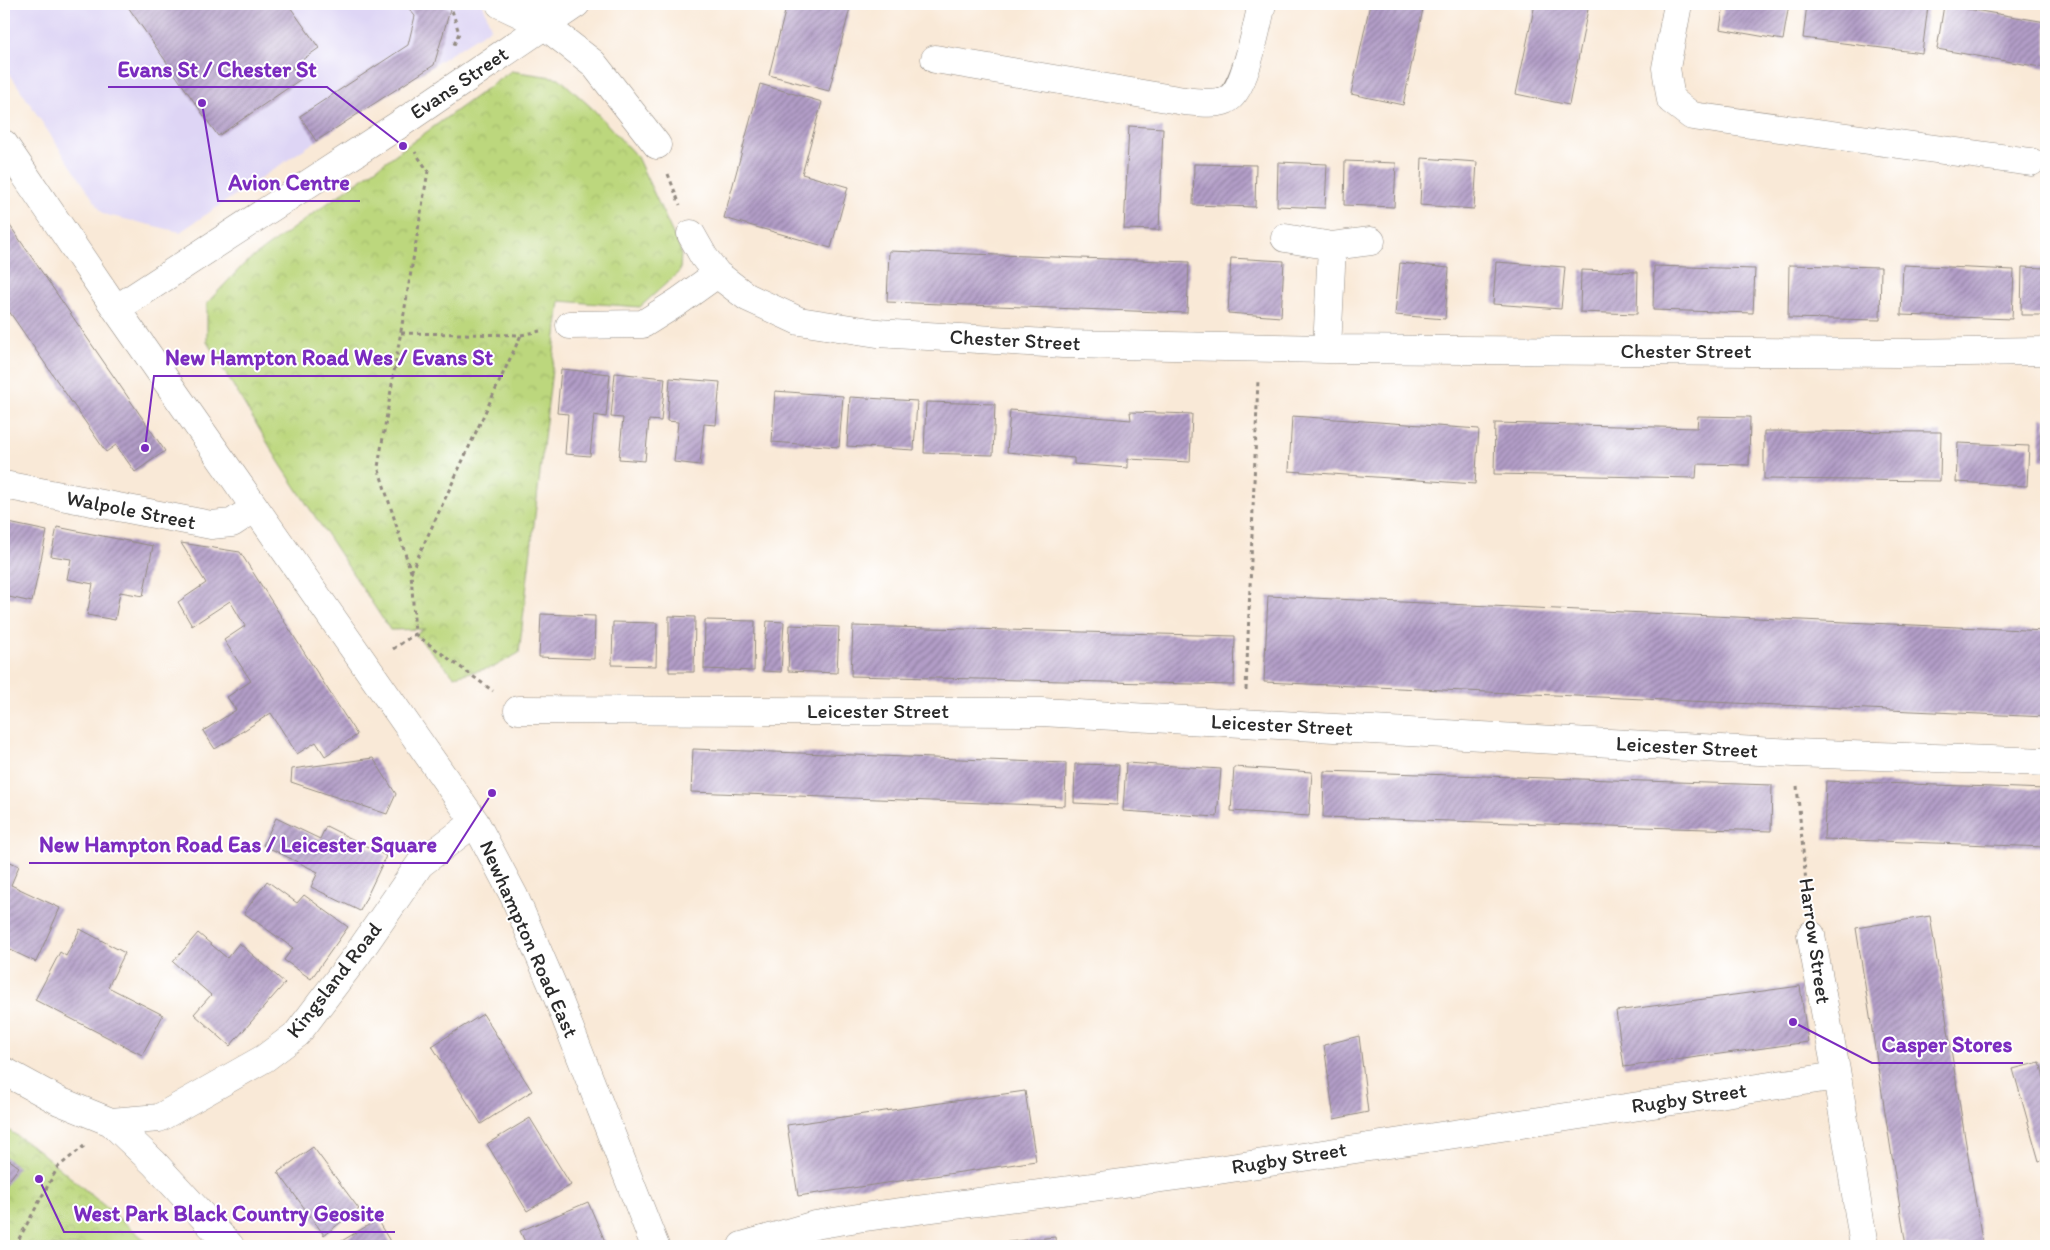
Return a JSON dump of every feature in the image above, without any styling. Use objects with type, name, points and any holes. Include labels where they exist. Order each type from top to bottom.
[{"type":"street","points":[[500,4],[544,25],[594,63],[657,145]]},
{"type":"street","name":"Evans Street","points":[[116,309],[397,126],[576,4]]},
{"type":"street","points":[[935,59],[1184,100],[1210,102],[1227,100],[1237,90],[1244,74],[1262,4]]},
{"type":"street","points":[[1678,4],[1666,68],[1671,100],[1692,116],[2041,161]]},
{"type":"street","name":"Newhampton Road East","points":[[4,144],[116,309],[475,822],[514,896],[557,996],[655,1246]]},
{"type":"street","name":"Chester Street","points":[[691,234],[704,257],[717,274],[747,298],[799,322],[877,333],[1063,344],[1887,353],[2046,351]]},
{"type":"street","points":[[1284,238],[1332,246],[1371,241]]},
{"type":"street","points":[[1327,348],[1332,246]]},
{"type":"street","points":[[570,325],[643,324],[717,274]]},
{"type":"street","name":"Walpole Street","points":[[4,485],[211,525],[232,523],[255,508]]},
{"type":"street","name":"Leicester Street","points":[[518,710],[1041,712],[1794,753],[2046,762]]},
{"type":"street","name":"Kingsland Road","points":[[111,1122],[159,1118],[265,1058],[297,1034],[357,955],[420,864],[475,822]]},
{"type":"street","name":"Harrow Street","points":[[1811,935],[1837,1076],[1864,1246]]},
{"type":"street","points":[[4,1072],[59,1101],[111,1122],[154,1163],[230,1246]]},
{"type":"street","name":"Rugby Street","points":[[742,1246],[815,1225],[864,1217],[1191,1174],[1837,1076]]},
{"type":"path","points":[[448,4],[459,33],[452,51]]},
{"type":"path","points":[[397,126],[428,171],[378,467],[411,572],[415,634],[518,710]]},
{"type":"path","points":[[657,145],[691,234]]},
{"type":"path","points":[[401,333],[521,335],[570,325]]},
{"type":"path","points":[[411,572],[521,335]]},
{"type":"path","points":[[1245,723],[1260,346]]},
{"type":"path","points":[[367,668],[415,634]]},
{"type":"path","name":"Harrow Street","points":[[1794,753],[1811,935]]},
{"type":"path","points":[[15,1246],[58,1167],[111,1122]]},
{"type":"shaded area","points":[[4,4],[483,4],[491,28],[180,232],[103,214],[4,65]]},
{"type":"green space","points":[[511,71],[559,78],[594,110],[637,157],[681,251],[680,271],[640,307],[560,301],[519,653],[494,667],[454,676],[415,634],[425,629],[390,630],[279,462],[207,342],[207,303],[245,263]]},
{"type":"green space","points":[[4,1127],[38,1150],[152,1246],[4,1246]]},
{"type":"building","points":[[126,4],[204,4],[206,6],[209,4],[288,4],[319,48],[292,67],[301,79],[218,136]]},
{"type":"building","points":[[405,4],[444,4],[450,10],[434,65],[316,141],[300,116],[408,45],[415,16]]},
{"type":"building","points":[[787,4],[851,4],[829,91],[769,75]]},
{"type":"building","points":[[1370,4],[1424,4],[1403,105],[1351,94]]},
{"type":"building","points":[[1535,4],[1589,4],[1569,105],[1516,94]]},
{"type":"building","points":[[1724,4],[1789,4],[1783,40],[1720,29]]},
{"type":"building","points":[[1807,4],[1911,4],[1928,6],[1922,53],[1803,38]]},
{"type":"building","points":[[1944,5],[2046,22],[2046,68],[1937,49]]},
{"type":"building","points":[[760,84],[822,102],[802,174],[848,187],[831,248],[724,218]]},
{"type":"building","points":[[1129,126],[1163,128],[1159,230],[1124,229]]},
{"type":"building","points":[[1422,158],[1477,162],[1474,209],[1420,205]]},
{"type":"building","points":[[1345,161],[1396,163],[1394,207],[1344,205]]},
{"type":"building","points":[[1278,162],[1327,164],[1325,208],[1277,206]]},
{"type":"building","points":[[1194,164],[1256,165],[1255,207],[1193,205]]},
{"type":"building","points":[[4,217],[165,451],[135,472],[116,445],[106,452],[4,304]]},
{"type":"building","points":[[889,251],[1189,262],[1187,313],[887,302]]},
{"type":"building","points":[[1231,258],[1284,261],[1281,317],[1228,313]]},
{"type":"building","points":[[1496,262],[1565,267],[1561,309],[1493,304]]},
{"type":"building","points":[[1400,263],[1449,268],[1445,319],[1395,315]]},
{"type":"building","points":[[1789,265],[1881,267],[1880,320],[1788,318]]},
{"type":"building","points":[[1903,265],[2014,270],[2012,319],[1901,315]]},
{"type":"building","points":[[1654,266],[1755,269],[1753,313],[1653,310]]},
{"type":"building","points":[[2022,267],[2046,268],[2046,315],[2021,315]]},
{"type":"building","points":[[1581,270],[1638,272],[1637,314],[1580,312]]},
{"type":"building","points":[[561,369],[610,374],[606,417],[594,415],[590,456],[565,454],[568,414],[557,413]]},
{"type":"building","points":[[615,373],[665,378],[661,421],[649,420],[645,461],[619,459],[623,418],[611,417]]},
{"type":"building","points":[[670,378],[720,382],[716,425],[704,424],[700,465],[674,462],[678,422],[667,421]]},
{"type":"building","points":[[775,391],[843,396],[839,447],[772,442]]},
{"type":"building","points":[[850,397],[917,401],[914,450],[847,446]]},
{"type":"building","points":[[926,402],[995,404],[993,455],[924,453]]},
{"type":"building","points":[[1010,410],[1131,420],[1130,412],[1192,414],[1190,462],[1128,459],[1128,468],[1074,464],[1074,458],[1007,452]]},
{"type":"building","points":[[1292,416],[1479,429],[1475,484],[1289,471]]},
{"type":"building","points":[[1698,416],[1750,417],[1749,465],[1697,464],[1696,478],[1494,474],[1495,423],[1697,428]]},
{"type":"building","points":[[2041,418],[2046,419],[2046,460],[2040,460]]},
{"type":"building","points":[[1764,431],[1941,432],[1940,481],[1764,479]]},
{"type":"building","points":[[1958,443],[2029,446],[2027,486],[1956,482]]},
{"type":"building","points":[[4,522],[47,531],[32,602],[4,596]]},
{"type":"building","points":[[57,527],[153,546],[143,596],[120,592],[115,620],[87,615],[93,584],[67,579],[71,559],[51,556]]},
{"type":"building","points":[[181,543],[240,552],[357,735],[325,756],[316,742],[297,754],[271,713],[215,749],[203,731],[236,710],[227,697],[251,681],[224,640],[245,626],[230,601],[192,626],[178,602],[206,583]]},
{"type":"building","points":[[1268,596],[2046,631],[2046,717],[1264,682]]},
{"type":"building","points":[[541,614],[595,616],[594,659],[539,657]]},
{"type":"building","points":[[669,616],[695,617],[694,672],[669,672]]},
{"type":"building","points":[[705,620],[755,621],[754,671],[704,669]]},
{"type":"building","points":[[767,621],[784,622],[781,672],[763,671]]},
{"type":"building","points":[[613,622],[657,623],[656,666],[612,665]]},
{"type":"building","points":[[790,625],[839,627],[837,673],[788,671]]},
{"type":"building","points":[[853,626],[1235,636],[1234,685],[851,676]]},
{"type":"building","points":[[693,749],[1066,763],[1065,806],[691,792]]},
{"type":"building","points":[[373,758],[396,794],[387,814],[291,782],[292,769]]},
{"type":"building","points":[[1126,763],[1221,769],[1217,817],[1123,811]]},
{"type":"building","points":[[1075,764],[1119,765],[1117,805],[1074,803]]},
{"type":"building","points":[[1234,767],[1312,772],[1309,816],[1231,811]]},
{"type":"building","points":[[1324,771],[1772,785],[1771,831],[1323,817]]},
{"type":"building","points":[[1826,781],[2046,789],[2046,847],[1824,839]]},
{"type":"building","points":[[276,818],[320,839],[326,826],[386,856],[360,911],[311,887],[318,872],[263,845]]},
{"type":"building","points":[[4,859],[19,866],[11,885],[60,908],[36,962],[4,947]]},
{"type":"building","points":[[267,881],[297,903],[304,895],[348,927],[311,979],[284,960],[293,948],[244,913]]},
{"type":"building","points":[[1930,916],[1983,1246],[1906,1246],[1856,928]]},
{"type":"building","points":[[80,929],[125,953],[108,987],[163,1015],[142,1055],[35,1000],[60,952],[66,956]]},
{"type":"building","points":[[198,933],[227,958],[239,943],[285,983],[230,1046],[194,1014],[211,995],[173,962]]},
{"type":"building","points":[[1800,986],[1808,1042],[1624,1067],[1616,1011]]},
{"type":"building","points":[[483,1014],[532,1091],[481,1124],[432,1046]]},
{"type":"building","points":[[1359,1036],[1368,1112],[1334,1119],[1324,1045]]},
{"type":"building","points":[[2040,1062],[2046,1085],[2046,1159],[2039,1161],[2013,1069]]},
{"type":"building","points":[[1025,1091],[1036,1161],[798,1196],[787,1125]]},
{"type":"building","points":[[530,1118],[571,1185],[527,1211],[487,1144]]},
{"type":"building","points":[[313,1147],[359,1209],[324,1235],[278,1172]]},
{"type":"building","points":[[4,1156],[19,1167],[4,1187]]},
{"type":"building","points":[[588,1202],[607,1246],[527,1246],[520,1231]]},
{"type":"building","points":[[377,1220],[393,1246],[335,1246],[335,1245]]},
{"type":"building","points":[[1055,1237],[1056,1246],[981,1246],[981,1245]]},
{"type":"place","name":"Avion Centre","points":[[202,103]]},
{"type":"place","name":"Evans St / Chester St","points":[[403,146]]},
{"type":"place","name":"New Hampton Road Wes / Evans St","points":[[145,448]]},
{"type":"place","name":"New Hampton Road Eas / Leicester Square","points":[[492,793]]},
{"type":"place","name":"Casper Stores","points":[[1793,1022]]},
{"type":"place","name":"West Park Black Country Geosite","points":[[39,1179]]}]
